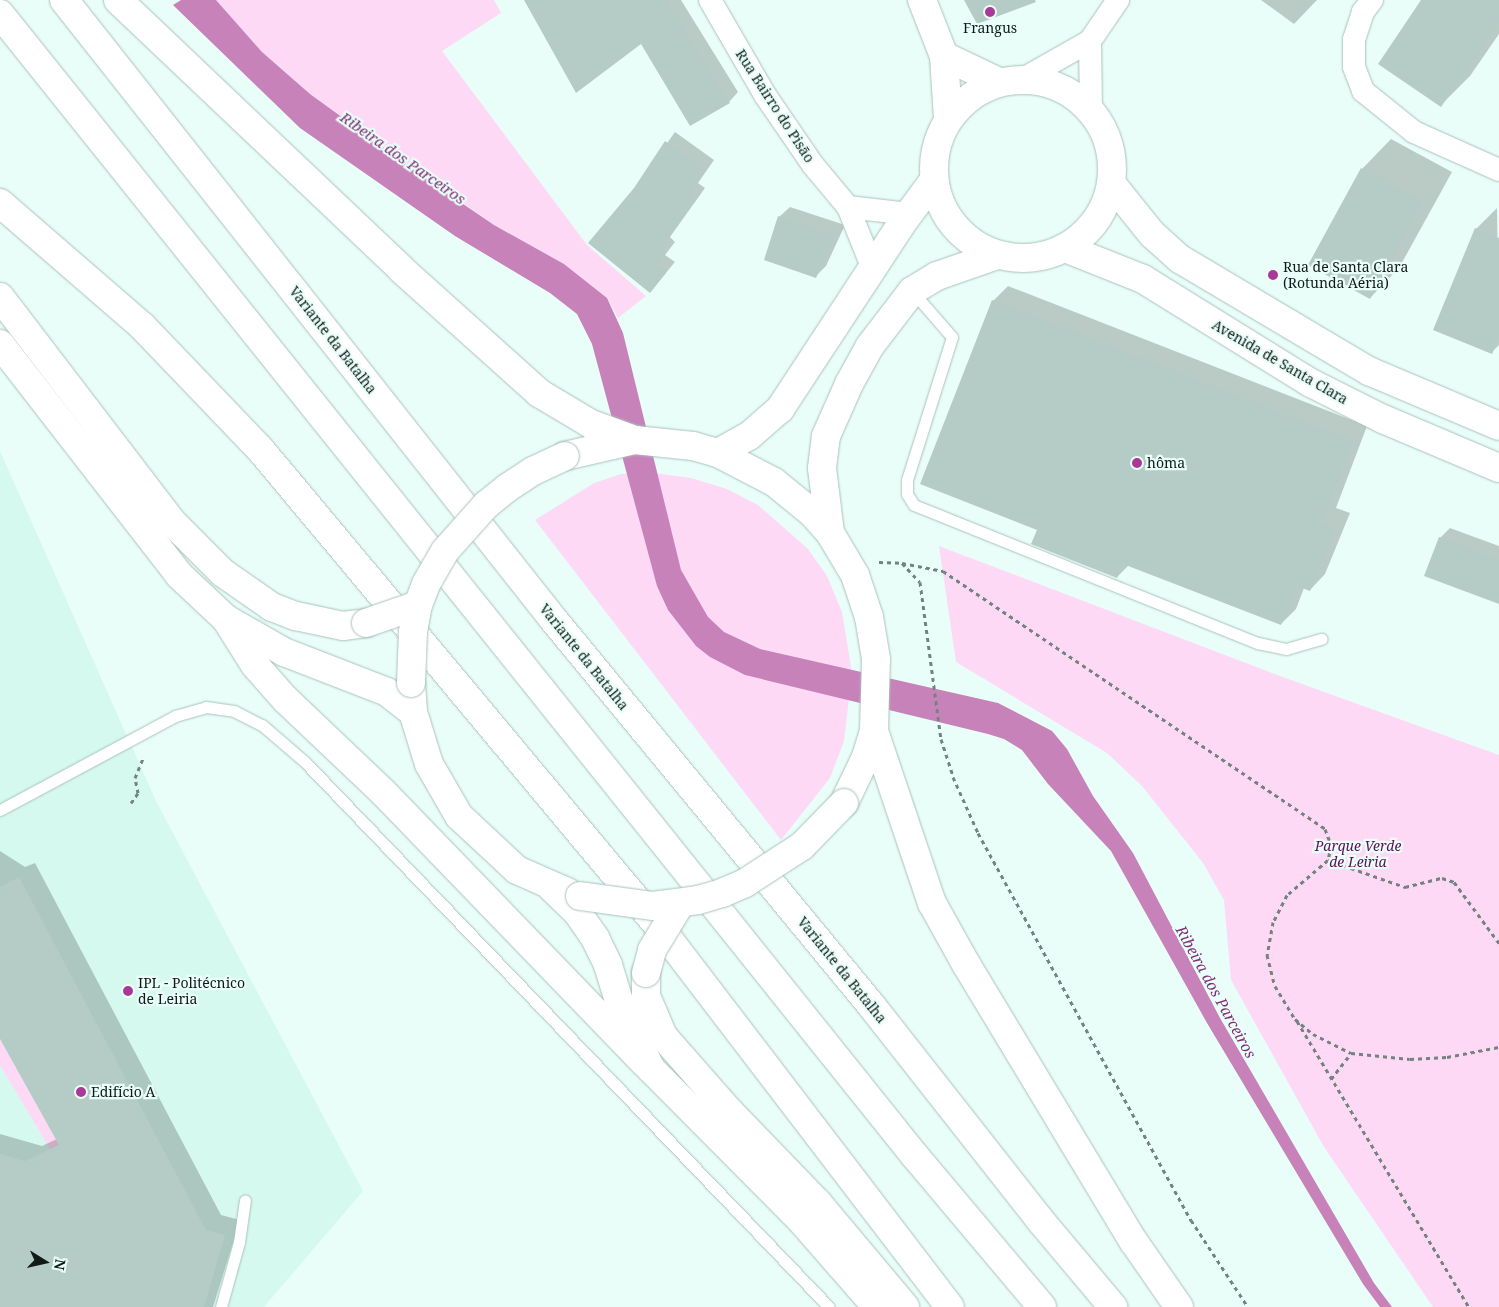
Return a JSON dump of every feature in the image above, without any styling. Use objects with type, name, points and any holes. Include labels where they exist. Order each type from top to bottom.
[{"type":"main road","name":"Variante da Batalha","points":[[64,0],[553,620],[871,1005],[1040,1220],[1113,1307]]},
{"type":"main road","points":[[118,0],[401,270],[539,393],[591,424],[635,440],[692,446],[718,453],[774,482],[806,508],[830,533],[848,561],[862,596],[874,642],[877,685],[874,731],[866,757],[844,803],[808,842],[770,869],[722,893],[680,904],[653,906],[580,896],[551,887],[517,870],[459,816],[429,764],[414,712],[411,683],[413,632],[418,605],[426,584],[445,551],[486,505],[533,471],[565,456],[635,440]]},
{"type":"main road","points":[[922,0],[944,56],[948,120]]},
{"type":"main road","points":[[0,14],[915,1156],[1042,1307]]},
{"type":"main road","points":[[944,56],[1011,81],[1053,84],[1079,98],[1091,112],[1108,140],[1112,166],[1111,183],[1101,214],[1086,234],[1065,248],[1043,257],[1020,259],[997,255],[974,244],[954,227],[941,205],[934,180],[934,159],[948,120],[962,104],[979,90],[1011,81]]},
{"type":"main road","points":[[718,453],[750,436],[780,409],[909,214],[934,180]]},
{"type":"main road","points":[[1111,183],[1152,234],[1180,259],[1362,367],[1499,426]]},
{"type":"main road","points":[[0,203],[142,326],[260,450],[660,928],[950,1307]]},
{"type":"main road","name":"Avenida de Santa Clara","points":[[1065,248],[1142,279],[1325,390],[1383,419],[1499,468]]},
{"type":"main road","points":[[830,533],[822,468],[826,436],[848,384],[870,346],[912,291],[937,276],[997,255]]},
{"type":"main road","points":[[0,297],[162,509],[223,573],[272,607],[296,616],[343,626],[366,623],[418,605]]},
{"type":"main road","points":[[0,344],[179,575],[226,619],[284,652],[387,692],[414,712]]},
{"type":"main road","points":[[226,619],[255,665],[285,699],[384,793],[651,1070],[801,1220],[877,1307]]},
{"type":"main road","points":[[874,731],[932,903],[966,964],[1114,1209],[1179,1307]]},
{"type":"main road","points":[[551,887],[577,912],[595,938],[608,965],[622,1011],[651,1070]]},
{"type":"main road","points":[[680,904],[652,950],[646,973],[646,996],[663,1036],[728,1111],[817,1202],[905,1307]]},
{"type":"street","name":"Rua Bairro do Pisão","points":[[710,0],[765,95],[813,165],[848,207],[873,269]]},
{"type":"street","points":[[1011,81],[1090,41],[1118,0]]},
{"type":"street","points":[[1372,0],[1364,12],[1354,39],[1354,68],[1363,91],[1414,132],[1499,170]]},
{"type":"street","points":[[1090,41],[1091,112]]},
{"type":"street","points":[[848,207],[909,214]]},
{"type":"lane","points":[[912,291],[952,337],[907,480],[907,494],[914,505],[1258,644],[1286,648],[1322,638]]},
{"type":"lane","points":[[0,810],[175,716],[206,707],[234,711],[262,725],[305,762],[829,1307]]},
{"type":"lane","points":[[221,1307],[239,1242],[246,1200]]},
{"type":"path","points":[[848,561],[902,563],[943,570],[1325,829],[1331,845],[1328,860],[1287,894],[1274,922],[1266,955],[1275,986],[1468,1307]]},
{"type":"path","points":[[902,563],[920,582],[941,739],[952,778],[975,825],[1191,1220],[1248,1307]]},
{"type":"path","points":[[131,804],[138,793],[135,778],[146,753]]},
{"type":"path","points":[[1328,860],[1405,887],[1442,878],[1454,882],[1499,943]]},
{"type":"path","points":[[1296,1019],[1313,1034],[1351,1053],[1419,1058],[1447,1057],[1499,1047]]},
{"type":"path","points":[[1331,1079],[1351,1053]]},
{"type":"shaded area","points":[[181,0],[216,0],[262,52],[310,94],[444,191],[494,225],[564,264],[607,298],[623,333],[681,570],[708,617],[724,632],[760,649],[998,703],[1052,731],[1067,749],[1093,796],[1133,853],[1220,1018],[1374,1283],[1392,1307],[1380,1307],[1363,1284],[1207,1023],[1111,851],[1048,784],[1022,750],[1004,739],[988,734],[745,675],[710,657],[696,646],[668,610],[657,586],[592,344],[577,314],[550,293],[455,236],[300,128],[173,5]]},
{"type":"shaded area","name":"IPL - Politécnico de Leiria","points":[[0,451],[156,801],[363,1191],[264,1307],[0,1307]]},
{"type":"green space","points":[[216,0],[494,0],[501,13],[442,51],[587,245],[646,296],[618,318],[607,298],[564,264],[494,225],[310,94],[262,52]]},
{"type":"green space","points":[[654,473],[691,478],[727,489],[758,505],[808,549],[827,576],[842,612],[852,673],[844,741],[830,778],[781,840],[535,520],[594,483],[621,474]]},
{"type":"green space","name":"Parque Verde de Leiria","points":[[939,546],[1280,676],[1499,755],[1499,1307],[1433,1307],[1324,1147],[1231,980],[1224,900],[1203,863],[1142,786],[1107,753],[956,662]]},
{"type":"green space","points":[[0,1039],[59,1145],[50,1149],[0,1065]]},
{"type":"building","points":[[524,0],[666,0],[730,103],[690,126],[641,44],[576,93]]},
{"type":"building","name":"Frangus","points":[[964,0],[1035,0],[1036,2],[977,24]]},
{"type":"building","points":[[1421,0],[1499,0],[1499,22],[1441,107],[1378,64]]},
{"type":"building","points":[[665,141],[705,171],[689,193],[696,199],[661,247],[667,252],[656,265],[666,273],[650,293],[588,243],[634,188]]},
{"type":"building","points":[[1361,168],[1423,202],[1370,299],[1308,265]]},
{"type":"building","points":[[778,216],[835,236],[816,278],[764,260]]},
{"type":"building","points":[[1475,228],[1499,238],[1499,337],[1492,354],[1433,330]]},
{"type":"building","name":"hôma","points":[[992,300],[1353,441],[1321,523],[1335,528],[1310,591],[1297,586],[1281,625],[1123,564],[1117,578],[1031,544],[1037,530],[920,484]]},
{"type":"building","points":[[1439,537],[1499,560],[1499,604],[1424,576]]},
{"type":"building","name":"Edifício A","points":[[19,877],[206,1230],[225,1235],[204,1307],[0,1307],[0,1154],[25,1161],[59,1145],[0,1039],[0,887]]},
{"type":"place","name":"Frangus","points":[[990,12]]},
{"type":"place","name":"Rua de Santa Clara (Rotunda Aéria)","points":[[1273,275]]},
{"type":"place","name":"hôma","points":[[1137,463]]},
{"type":"place","name":"IPL - Politécnico de Leiria","points":[[128,991]]},
{"type":"place","name":"Edifício A","points":[[81,1092]]},
{"type":"water label","name":"Ribeira dos Parceiros","points":[[403,158]]},
{"type":"water label","name":"Ribeira dos Parceiros","points":[[1216,992]]}]
